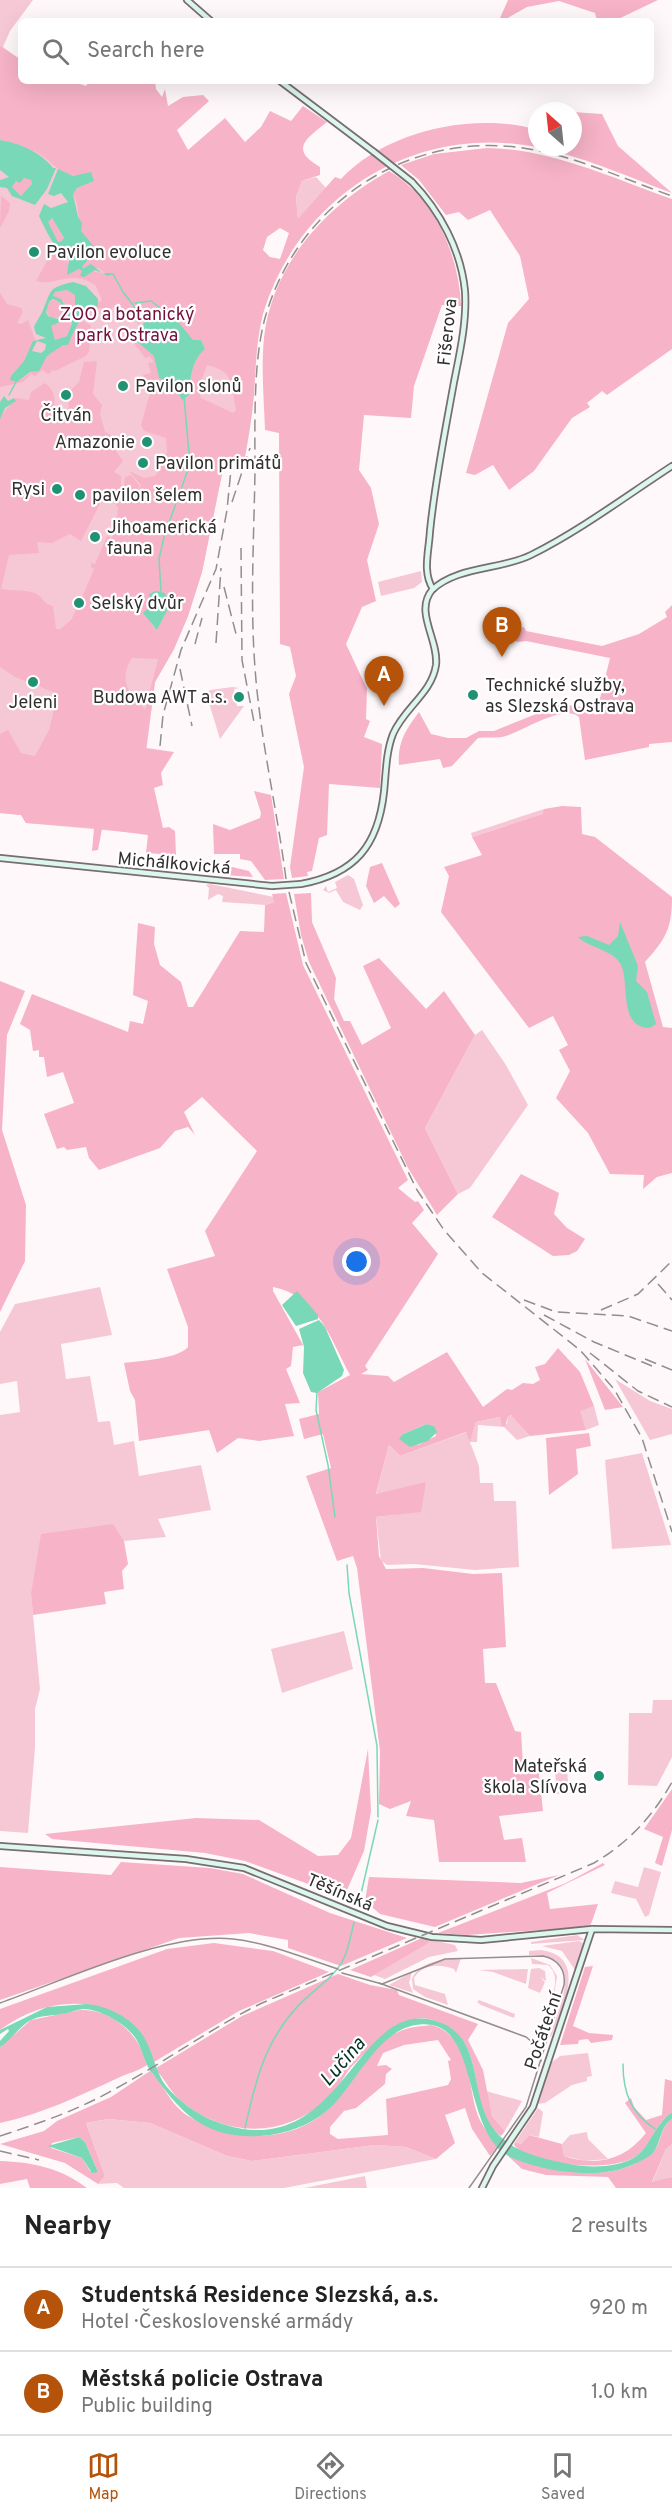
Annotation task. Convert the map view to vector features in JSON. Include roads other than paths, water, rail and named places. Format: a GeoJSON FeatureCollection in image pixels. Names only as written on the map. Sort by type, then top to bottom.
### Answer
{"type":"FeatureCollection","features":[{"type":"Feature","properties":{"kind":"street"},"geometry":{"type":"LineString","coordinates":[[187,0],[208,18]]}},
{"type":"Feature","properties":{"kind":"street","name":"Fišerova"},"geometry":{"type":"LineString","coordinates":[[284,84],[412,182],[429,201],[444,225],[461,269],[465,290],[465,310],[433,504],[426,574],[433,589]]}},
{"type":"Feature","properties":{"kind":"street"},"geometry":{"type":"LineString","coordinates":[[433,589],[455,577],[531,555],[615,505],[672,466]]}},
{"type":"Feature","properties":{"kind":"street","name":"Michálkovická"},"geometry":{"type":"LineString","coordinates":[[0,858],[272,886],[301,884],[325,879],[344,870],[359,858],[373,835],[380,815],[392,738],[400,720],[425,689],[434,673],[436,654],[425,609],[428,596],[433,589]]}},
{"type":"Feature","properties":{"kind":"street","name":"Těšínská"},"geometry":{"type":"LineString","coordinates":[[0,1846],[186,1859],[244,1868],[387,1926],[432,1937],[481,1940],[592,1929],[672,1930]]}},
{"type":"Feature","properties":{"kind":"street","name":"Počáteční"},"geometry":{"type":"LineString","coordinates":[[482,2188],[535,2102],[592,1929]]}},
{"type":"Feature","properties":{"kind":"waterway"},"geometry":{"type":"LineString","coordinates":[[106,274],[113,274],[123,292],[144,319]]}},
{"type":"Feature","properties":{"kind":"waterway"},"geometry":{"type":"LineString","coordinates":[[135,303],[151,301],[159,307]]}},
{"type":"Feature","properties":{"kind":"waterway"},"geometry":{"type":"LineString","coordinates":[[9,395],[16,382]]}},
{"type":"Feature","properties":{"kind":"waterway"},"geometry":{"type":"LineString","coordinates":[[161,591],[159,559],[164,537],[190,464],[184,398]]}},
{"type":"Feature","properties":{"kind":"waterway"},"geometry":{"type":"LineString","coordinates":[[317,1392],[316,1410],[328,1465],[335,1517]]}},
{"type":"Feature","properties":{"kind":"waterway"},"geometry":{"type":"LineString","coordinates":[[347,1565],[349,1593],[377,1746],[378,1817]]}},
{"type":"Feature","properties":{"kind":"waterway"},"geometry":{"type":"LineString","coordinates":[[358,1907],[378,1820]]}},
{"type":"Feature","properties":{"kind":"waterway"},"geometry":{"type":"LineString","coordinates":[[245,2128],[257,2079],[276,2035],[297,2007],[340,1965],[354,1922]]}},
{"type":"Feature","properties":{"kind":"waterway"},"geometry":{"type":"LineString","coordinates":[[623,2064],[623,2074],[630,2101],[640,2116],[655,2129]]}},
{"type":"Feature","properties":{"kind":"tram line"},"geometry":{"type":"LineString","coordinates":[[0,2003],[147,1950],[206,1939],[233,1939],[260,1944],[338,1969]]}},
{"type":"Feature","properties":{"kind":"tram line"},"geometry":{"type":"LineString","coordinates":[[342,1973],[382,1984],[445,1959],[543,1956],[560,1966],[564,1975],[564,1985],[526,2107],[469,2188]]}},
{"type":"Feature","properties":{"kind":"tram line"},"geometry":{"type":"LineString","coordinates":[[379,1983],[526,2037],[537,2046],[541,2061]]}},
{"type":"Feature","properties":{"kind":"railway"},"geometry":{"type":"LineString","coordinates":[[286,879],[257,695],[253,619],[255,414],[258,354],[265,318],[280,279],[301,243],[328,212],[359,186],[394,166],[432,153],[473,146],[535,150],[575,160],[672,196]]}},
{"type":"Feature","properties":{"kind":"railway"},"geometry":{"type":"LineString","coordinates":[[232,502],[250,448]]}},
{"type":"Feature","properties":{"kind":"railway"},"geometry":{"type":"LineString","coordinates":[[160,746],[163,715],[181,650],[216,569],[227,510],[232,459]]}},
{"type":"Feature","properties":{"kind":"railway"},"geometry":{"type":"LineString","coordinates":[[241,548],[242,660],[254,722]]}},
{"type":"Feature","properties":{"kind":"railway"},"geometry":{"type":"LineString","coordinates":[[216,643],[221,568]]}},
{"type":"Feature","properties":{"kind":"railway"},"geometry":{"type":"LineString","coordinates":[[224,587],[236,634]]}},
{"type":"Feature","properties":{"kind":"railway"},"geometry":{"type":"LineString","coordinates":[[195,644],[202,618]]}},
{"type":"Feature","properties":{"kind":"railway"},"geometry":{"type":"LineString","coordinates":[[180,669],[192,726]]}},
{"type":"Feature","properties":{"kind":"railway"},"geometry":{"type":"LineString","coordinates":[[289,892],[306,963],[417,1190],[444,1230],[482,1273],[580,1350],[614,1389],[642,1438],[672,1532]]}},
{"type":"Feature","properties":{"kind":"railway"},"geometry":{"type":"LineString","coordinates":[[601,1310],[638,1294],[672,1261]]}},
{"type":"Feature","properties":{"kind":"railway"},"geometry":{"type":"LineString","coordinates":[[658,1284],[672,1300]]}},
{"type":"Feature","properties":{"kind":"railway"},"geometry":{"type":"LineString","coordinates":[[524,1300],[556,1312],[628,1316],[672,1331]]}},
{"type":"Feature","properties":{"kind":"railway"},"geometry":{"type":"LineString","coordinates":[[544,1315],[594,1342],[652,1366]]}},
{"type":"Feature","properties":{"kind":"railway"},"geometry":{"type":"LineString","coordinates":[[590,1353],[638,1391],[672,1407]]}},
{"type":"Feature","properties":{"kind":"railway"},"geometry":{"type":"LineString","coordinates":[[645,1359],[672,1370]]}},
{"type":"Feature","properties":{"kind":"railway"},"geometry":{"type":"LineString","coordinates":[[0,2136],[59,2116],[101,2097],[262,2003],[594,1863],[618,1847],[639,1828],[657,1806],[672,1782]]}},
{"type":"Feature","properties":{"kind":"railway"},"geometry":{"type":"LineString","coordinates":[[0,2151],[39,2160]]}},
{"type":"Feature","properties":{"kind":"place","name":"Pavilon evoluce"},"geometry":{"type":"Point","coordinates":[34,252]}},
{"type":"Feature","properties":{"kind":"place","name":"Pavilon slonů"},"geometry":{"type":"Point","coordinates":[123,386]}},
{"type":"Feature","properties":{"kind":"place","name":"Čitván"},"geometry":{"type":"Point","coordinates":[66,395]}},
{"type":"Feature","properties":{"kind":"place","name":"Amazonie"},"geometry":{"type":"Point","coordinates":[147,442]}},
{"type":"Feature","properties":{"kind":"place","name":"Pavilon primátů"},"geometry":{"type":"Point","coordinates":[143,463]}},
{"type":"Feature","properties":{"kind":"place","name":"Rysi"},"geometry":{"type":"Point","coordinates":[57,489]}},
{"type":"Feature","properties":{"kind":"place","name":"pavilon šelem"},"geometry":{"type":"Point","coordinates":[80,495]}},
{"type":"Feature","properties":{"kind":"place","name":"Jihoamerická fauna"},"geometry":{"type":"Point","coordinates":[95,537]}},
{"type":"Feature","properties":{"kind":"place","name":"Selský dvůr"},"geometry":{"type":"Point","coordinates":[79,603]}},
{"type":"Feature","properties":{"kind":"place","name":"Městská policie Ostrava"},"geometry":{"type":"Point","coordinates":[502,657]}},
{"type":"Feature","properties":{"kind":"place","name":"Jeleni"},"geometry":{"type":"Point","coordinates":[33,682]}},
{"type":"Feature","properties":{"kind":"place","name":"Technické služby, as Slezská Ostrava"},"geometry":{"type":"Point","coordinates":[473,695]}},
{"type":"Feature","properties":{"kind":"place","name":"Budowa AWT a.s."},"geometry":{"type":"Point","coordinates":[239,697]}},
{"type":"Feature","properties":{"kind":"place","name":"Studentská Residence Slezská, a.s."},"geometry":{"type":"Point","coordinates":[384,706]}},
{"type":"Feature","properties":{"kind":"place","name":"Mateřská škola Slívova"},"geometry":{"type":"Point","coordinates":[599,1776]}},
{"type":"Feature","properties":{"kind":"park label","name":"ZOO a botanický park Ostrava"},"geometry":{"type":"Point","coordinates":[127,324]}},
{"type":"Feature","properties":{"kind":"water label","name":"Lučina"},"geometry":{"type":"Point","coordinates":[342,2061]}}]}
